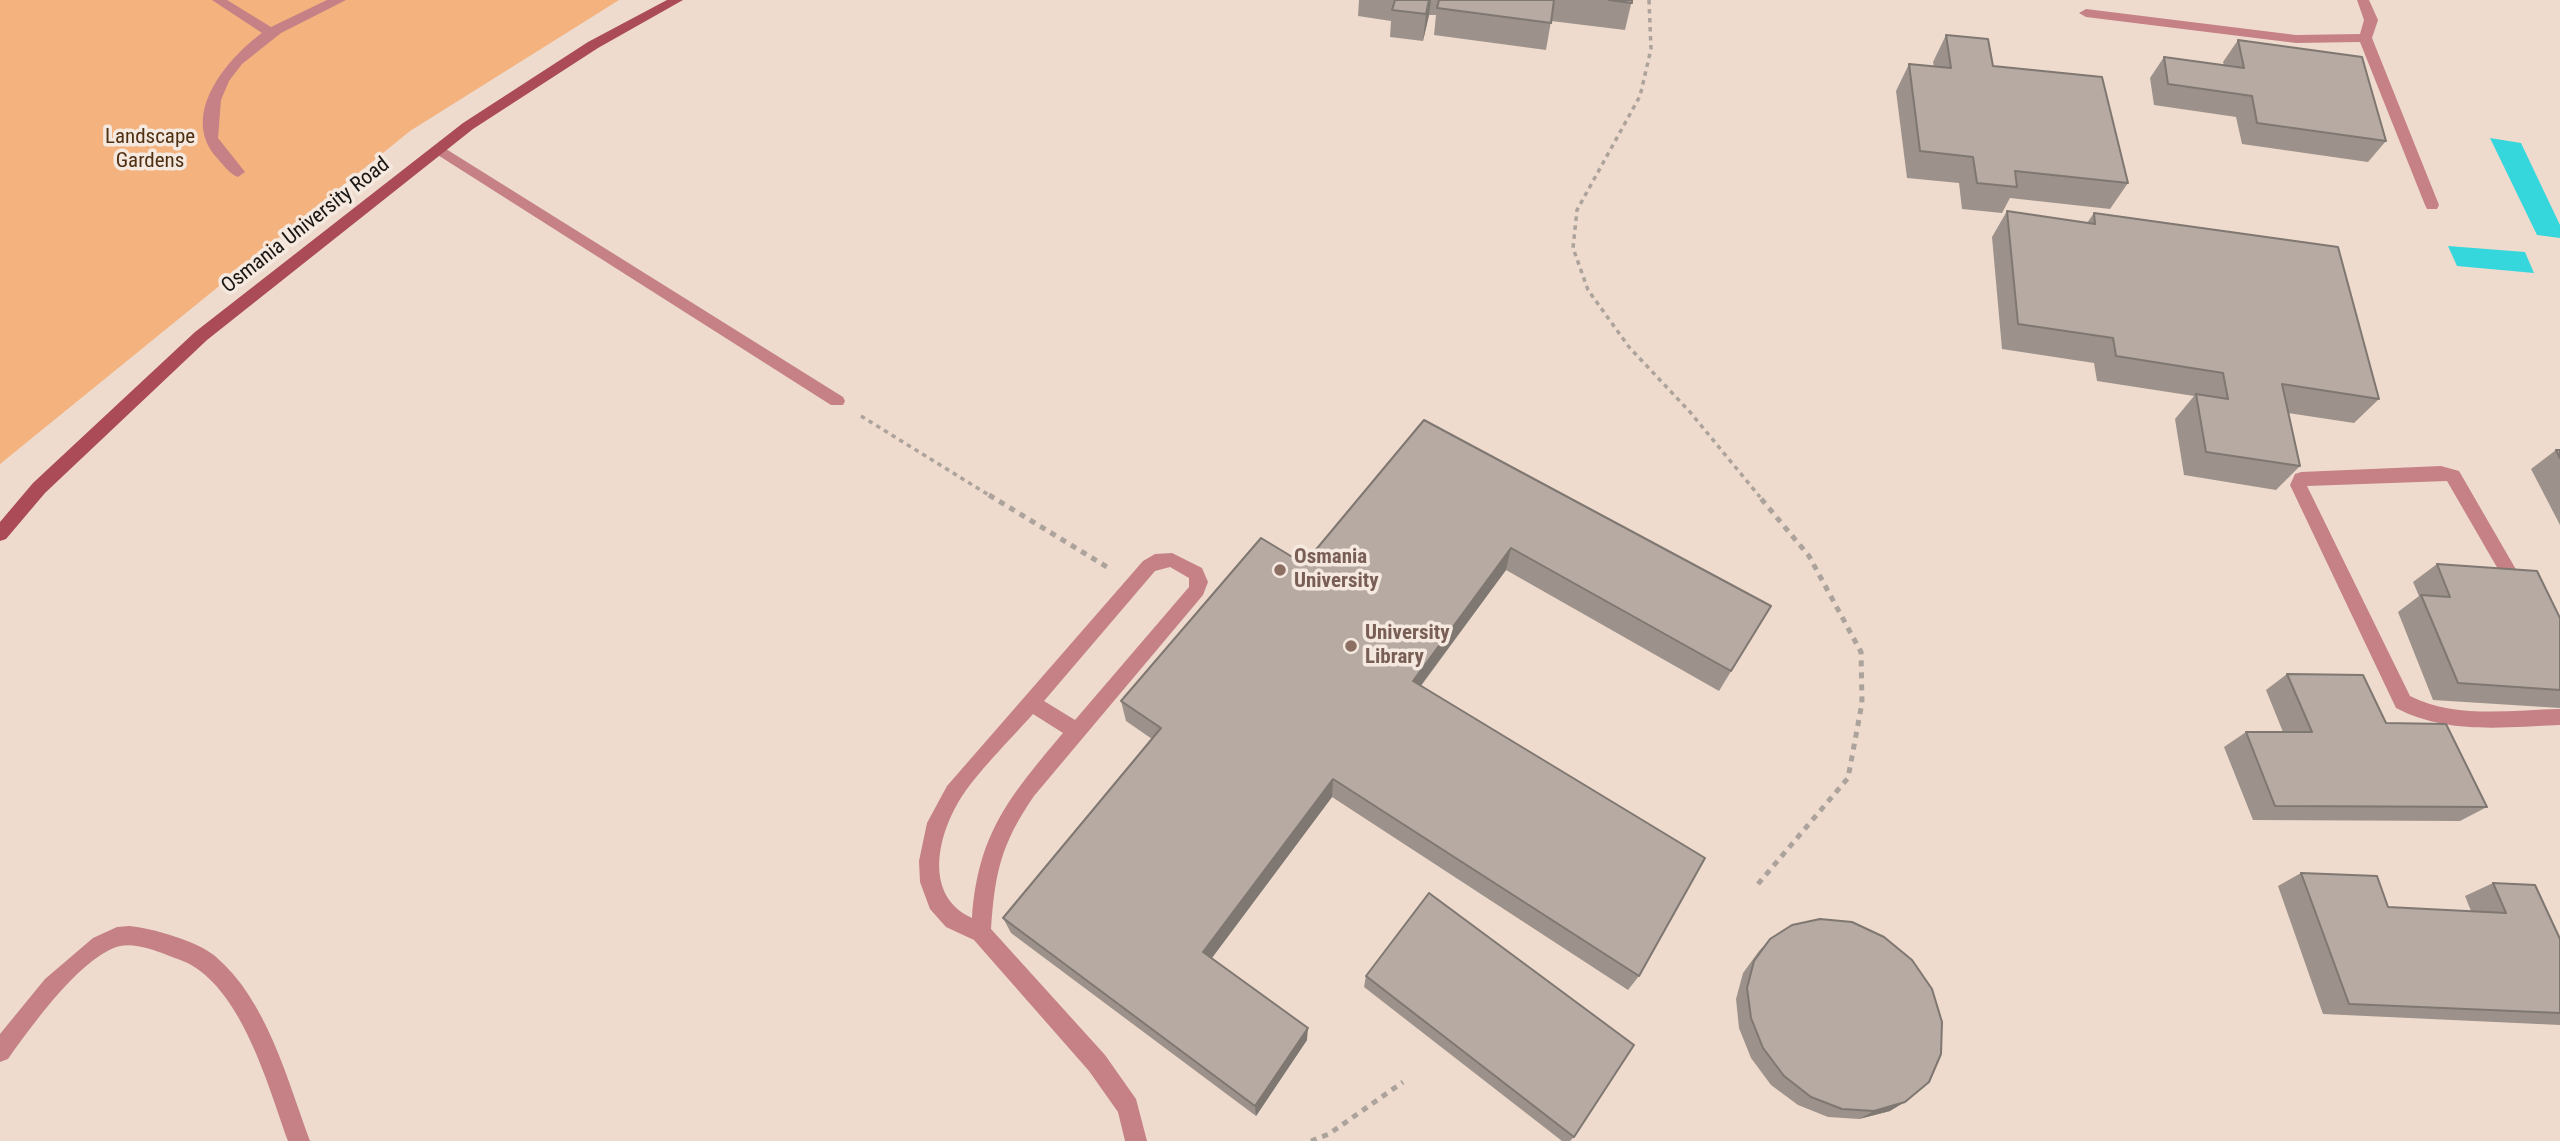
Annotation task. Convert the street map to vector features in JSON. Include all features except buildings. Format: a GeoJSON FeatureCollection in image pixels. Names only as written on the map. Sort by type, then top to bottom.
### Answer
{"type":"FeatureCollection","features":[{"type":"Feature","properties":{"kind":"main road","name":"Osmania University Road"},"geometry":{"type":"LineString","coordinates":[[0,534],[39,488],[201,336],[438,149],[468,126],[593,45],[677,0]]}},
{"type":"Feature","properties":{"kind":"lane"},"geometry":{"type":"LineString","coordinates":[[218,0],[270,32]]}},
{"type":"Feature","properties":{"kind":"lane"},"geometry":{"type":"LineString","coordinates":[[298,0],[313,9]]}},
{"type":"Feature","properties":{"kind":"lane"},"geometry":{"type":"LineString","coordinates":[[238,172],[212,142],[210,106],[231,67],[270,32],[313,9],[340,0]]}},
{"type":"Feature","properties":{"kind":"lane"},"geometry":{"type":"LineString","coordinates":[[2363,0],[2371,20],[2365,38],[2432,205]]}},
{"type":"Feature","properties":{"kind":"lane"},"geometry":{"type":"LineString","coordinates":[[2086,13],[2296,39],[2365,38]]}},
{"type":"Feature","properties":{"kind":"lane"},"geometry":{"type":"LineString","coordinates":[[438,149],[837,401]]}},
{"type":"Feature","properties":{"kind":"lane"},"geometry":{"type":"LineString","coordinates":[[2525,600],[2453,476],[2441,473],[2301,479],[2298,485],[2301,496],[2403,702],[2430,716],[2449,718],[2560,717]]}},
{"type":"Feature","properties":{"kind":"lane"},"geometry":{"type":"LineString","coordinates":[[981,933],[988,861],[1003,824],[1027,790],[1197,590],[1199,582],[1196,573],[1172,560],[1155,561],[954,792],[937,823],[929,861],[930,882],[937,902],[953,920],[981,933],[1097,1063],[1128,1107],[1136,1141]]}},
{"type":"Feature","properties":{"kind":"lane"},"geometry":{"type":"LineString","coordinates":[[1030,703],[1076,731]]}},
{"type":"Feature","properties":{"kind":"lane"},"geometry":{"type":"LineString","coordinates":[[0,1051],[26,1016],[71,967],[104,943],[121,936],[159,942],[206,962],[236,995],[274,1074],[299,1141]]}},
{"type":"Feature","properties":{"kind":"path"},"geometry":{"type":"LineString","coordinates":[[1649,0],[1651,49],[1640,96],[1577,210],[1573,248],[1588,290],[1629,347],[1690,412],[1809,556],[1861,652],[1862,703],[1847,778],[1758,884]]}},
{"type":"Feature","properties":{"kind":"path"},"geometry":{"type":"LineString","coordinates":[[837,401],[1134,584]]}},
{"type":"Feature","properties":{"kind":"path"},"geometry":{"type":"LineString","coordinates":[[1311,1141],[1329,1134],[1404,1082]]}},
{"type":"Feature","properties":{"kind":"shaded area","name":"Osmania University"},"geometry":{"type":"Polygon","coordinates":[[[0,0],[2560,0],[2560,1141],[0,1141],[0,0]]]}},
{"type":"Feature","properties":{"kind":"green space","name":"Landscape Gardens"},"geometry":{"type":"Polygon","coordinates":[[[0,0],[619,0],[410,131],[0,464],[0,0]]]}},
{"type":"Feature","properties":{"kind":"water"},"geometry":{"type":"Polygon","coordinates":[[[2490,138],[2521,143],[2560,225],[2560,238],[2537,235],[2490,138]]]}},
{"type":"Feature","properties":{"kind":"water"},"geometry":{"type":"Polygon","coordinates":[[[2448,246],[2525,252],[2534,273],[2457,266],[2448,246]]]}},
{"type":"Feature","properties":{"kind":"place","name":"Osmania University"},"geometry":{"type":"Point","coordinates":[1280,570]}},
{"type":"Feature","properties":{"kind":"place","name":"University Library"},"geometry":{"type":"Point","coordinates":[1351,646]}}]}
